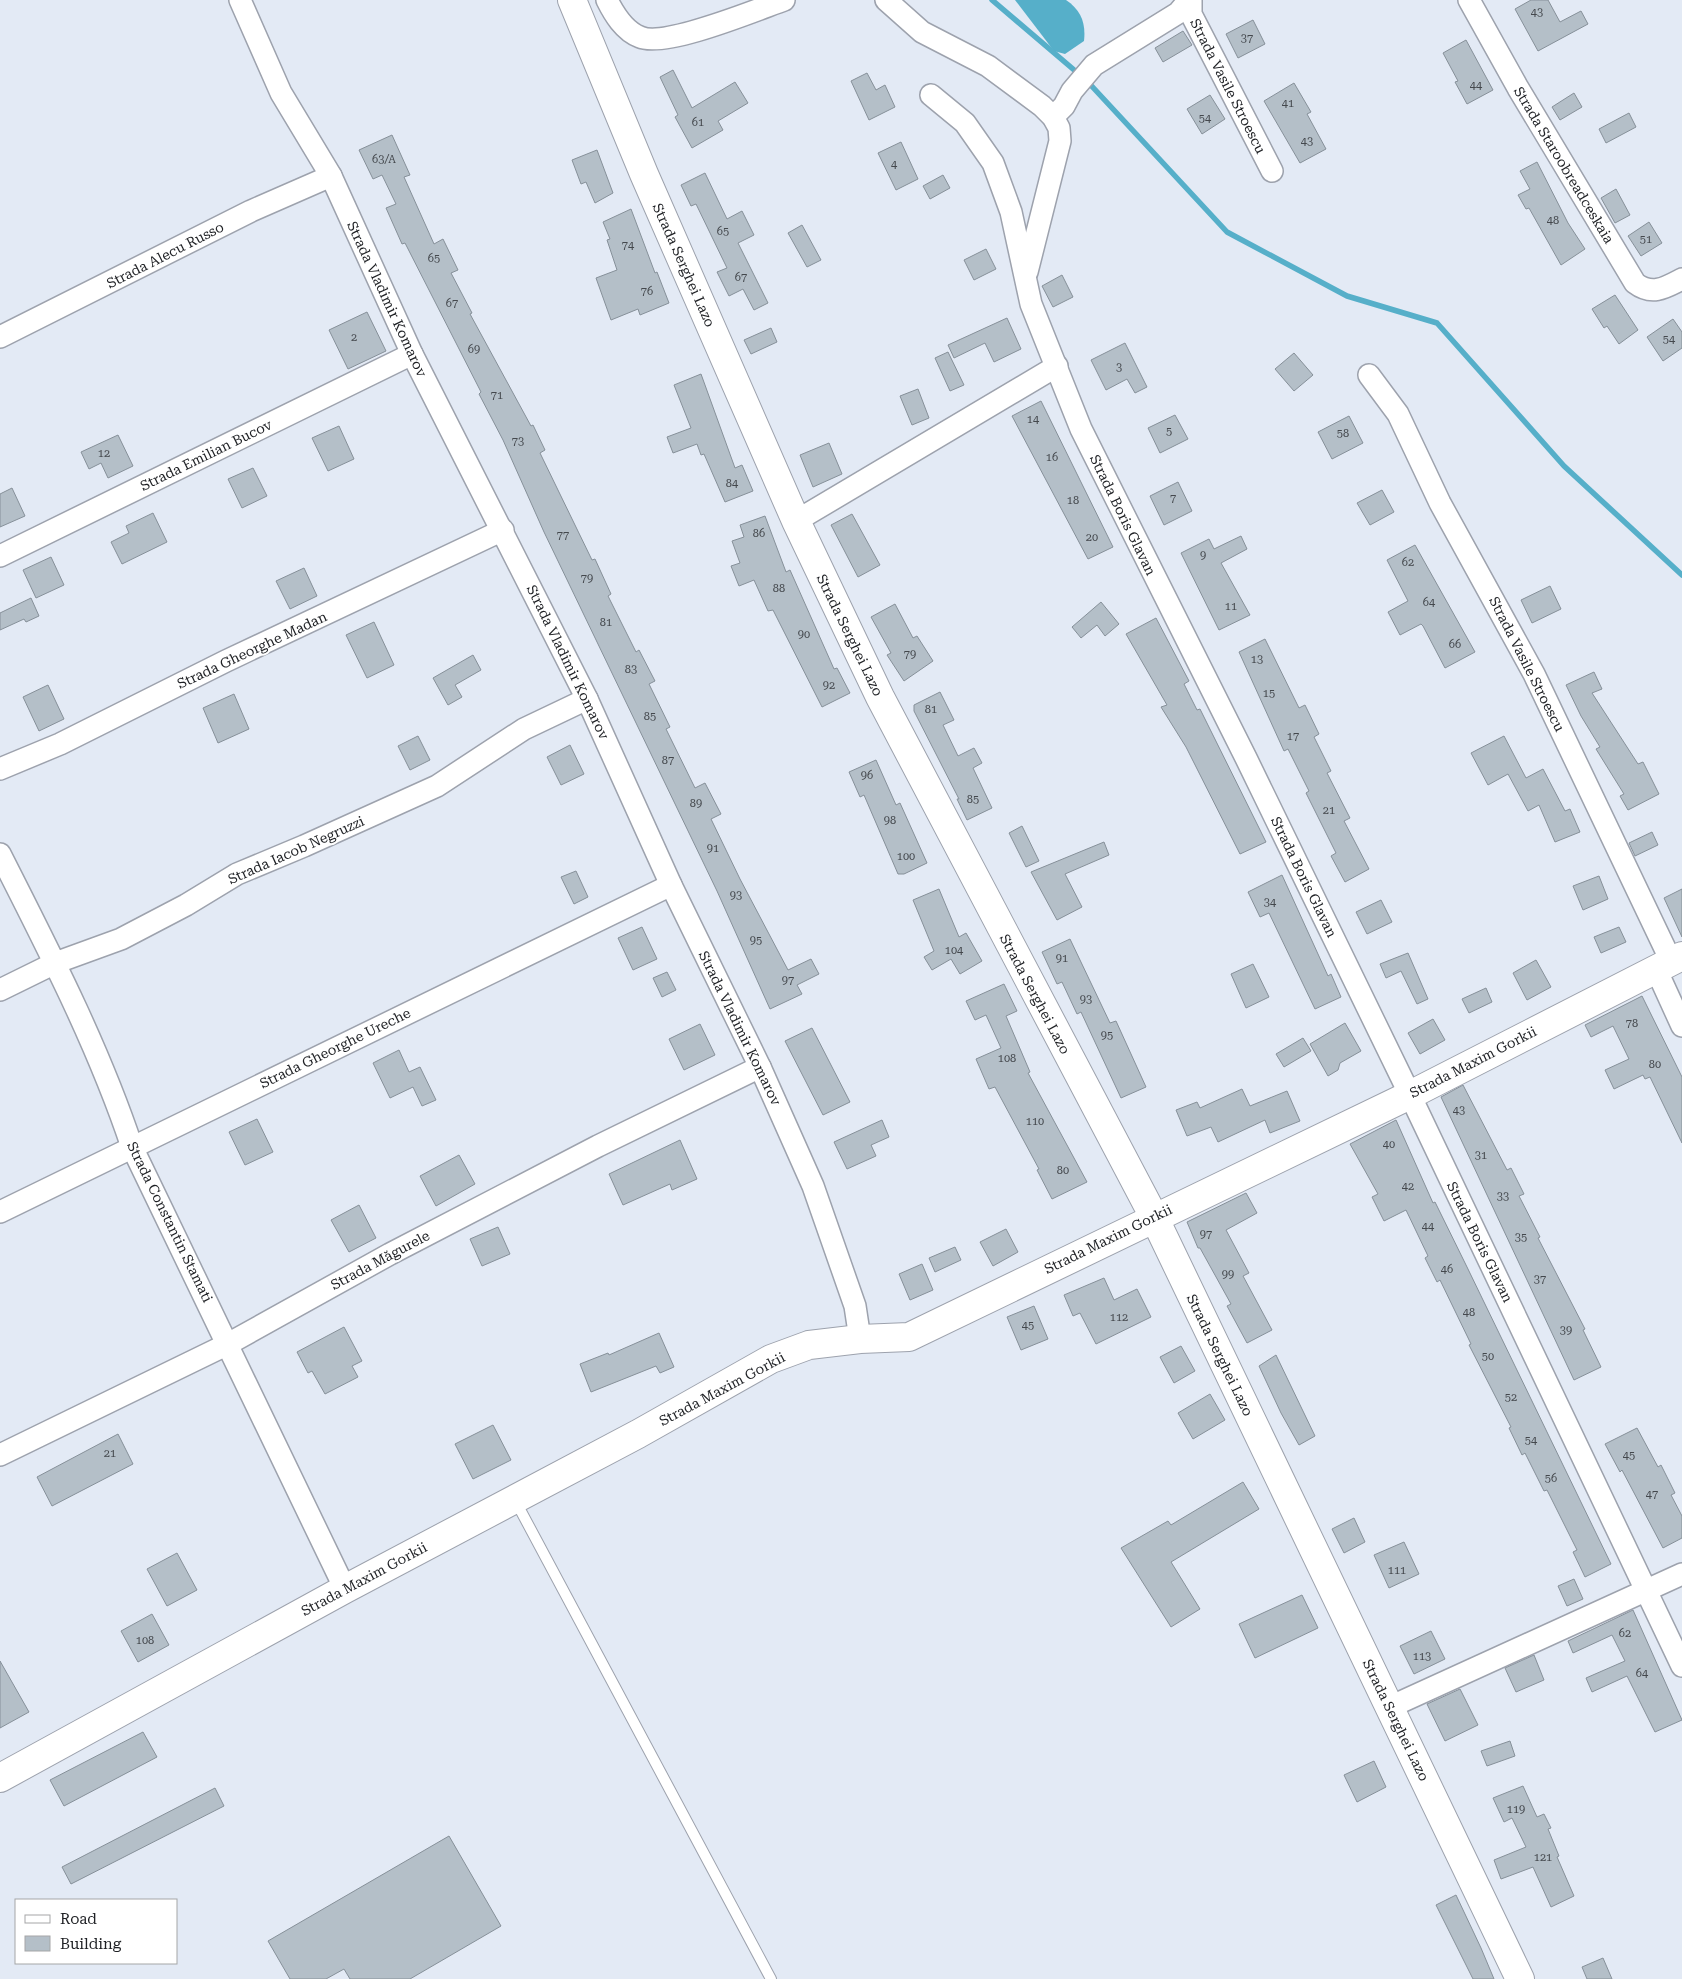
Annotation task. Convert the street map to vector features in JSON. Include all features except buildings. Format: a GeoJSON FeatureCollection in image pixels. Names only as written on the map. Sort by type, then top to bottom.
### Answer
{"type":"FeatureCollection","features":[{"type":"Feature","properties":{"kind":"street","name":"Strada Vladimir Komarov"},"geometry":{"type":"LineString","coordinates":[[240,0],[281,94],[331,176],[412,354],[503,530],[587,699],[671,885],[760,1067],[813,1186],[855,1306],[860,1339]]}},
{"type":"Feature","properties":{"kind":"street","name":"Strada Serghei Lazo"},"geometry":{"type":"LineString","coordinates":[[572,0],[644,174],[796,521],[880,697],[1154,1217],[1520,1979]]}},
{"type":"Feature","properties":{"kind":"street"},"geometry":{"type":"LineString","coordinates":[[607,0],[624,26],[640,38],[660,39],[685,34],[784,0]]}},
{"type":"Feature","properties":{"kind":"street"},"geometry":{"type":"LineString","coordinates":[[886,0],[922,32],[988,66],[1042,106],[1053,117],[1059,128],[1060,141],[1026,277]]}},
{"type":"Feature","properties":{"kind":"street"},"geometry":{"type":"LineString","coordinates":[[1053,117],[1064,106],[1072,91],[1094,65],[1178,13],[1190,0]]}},
{"type":"Feature","properties":{"kind":"street","name":"Strada Vasile Stroescu"},"geometry":{"type":"LineString","coordinates":[[1190,0],[1191,14],[1272,170]]}},
{"type":"Feature","properties":{"kind":"street","name":"Strada Staroobreadceskaia"},"geometry":{"type":"LineString","coordinates":[[1469,0],[1518,88],[1635,283],[1653,291],[1682,279]]}},
{"type":"Feature","properties":{"kind":"street","name":"Strada Boris Glavan"},"geometry":{"type":"LineString","coordinates":[[931,95],[965,123],[993,163],[1011,212],[1031,304],[1081,429],[1246,758],[1410,1095],[1682,1666]]}},
{"type":"Feature","properties":{"kind":"street","name":"Strada Alecu Russo"},"geometry":{"type":"LineString","coordinates":[[0,337],[251,211],[331,176]]}},
{"type":"Feature","properties":{"kind":"street","name":"Strada Emilian Bucov"},"geometry":{"type":"LineString","coordinates":[[0,556],[412,354]]}},
{"type":"Feature","properties":{"kind":"street"},"geometry":{"type":"LineString","coordinates":[[796,521],[1057,366]]}},
{"type":"Feature","properties":{"kind":"street","name":"Strada Vasile Stroescu"},"geometry":{"type":"LineString","coordinates":[[1369,375],[1398,414],[1440,503],[1534,674],[1669,962],[1682,1026]]}},
{"type":"Feature","properties":{"kind":"street","name":"Strada Gheorghe Madan"},"geometry":{"type":"LineString","coordinates":[[0,769],[60,744],[226,661],[503,530]]}},
{"type":"Feature","properties":{"kind":"street","name":"Strada Iacob Negruzzi"},"geometry":{"type":"LineString","coordinates":[[0,990],[55,963],[121,939],[186,905],[237,874],[436,786],[524,729],[587,699]]}},
{"type":"Feature","properties":{"kind":"street","name":"Strada Constantin Stamati"},"geometry":{"type":"LineString","coordinates":[[0,854],[55,963],[116,1100],[132,1147],[345,1589]]}},
{"type":"Feature","properties":{"kind":"street","name":"Strada Gheorghe Ureche"},"geometry":{"type":"LineString","coordinates":[[0,1212],[671,885]]}},
{"type":"Feature","properties":{"kind":"street","name":"Strada Maxim Gorkii"},"geometry":{"type":"LineString","coordinates":[[0,1778],[345,1589],[638,1434],[771,1359],[809,1345],[860,1339],[909,1337],[1410,1095],[1669,962]]}},
{"type":"Feature","properties":{"kind":"street","name":"Strada Măgurele"},"geometry":{"type":"LineString","coordinates":[[0,1455],[228,1344],[408,1245],[598,1146],[760,1067]]}},
{"type":"Feature","properties":{"kind":"street"},"geometry":{"type":"LineString","coordinates":[[1390,1707],[1682,1574]]}},
{"type":"Feature","properties":{"kind":"lane"},"geometry":{"type":"LineString","coordinates":[[515,1499],[771,1979]]}},
{"type":"Feature","properties":{"kind":"water"},"geometry":{"type":"Polygon","coordinates":[[[1015,0],[1066,0],[1081,17],[1084,28],[1084,41],[1065,54],[1054,51],[1015,0]]]}},
{"type":"Feature","properties":{"kind":"waterway"},"geometry":{"type":"LineString","coordinates":[[992,0],[1080,75]]}},
{"type":"Feature","properties":{"kind":"waterway"},"geometry":{"type":"LineString","coordinates":[[1087,81],[1227,232],[1347,296],[1437,323],[1564,466],[1682,575]]}}]}
